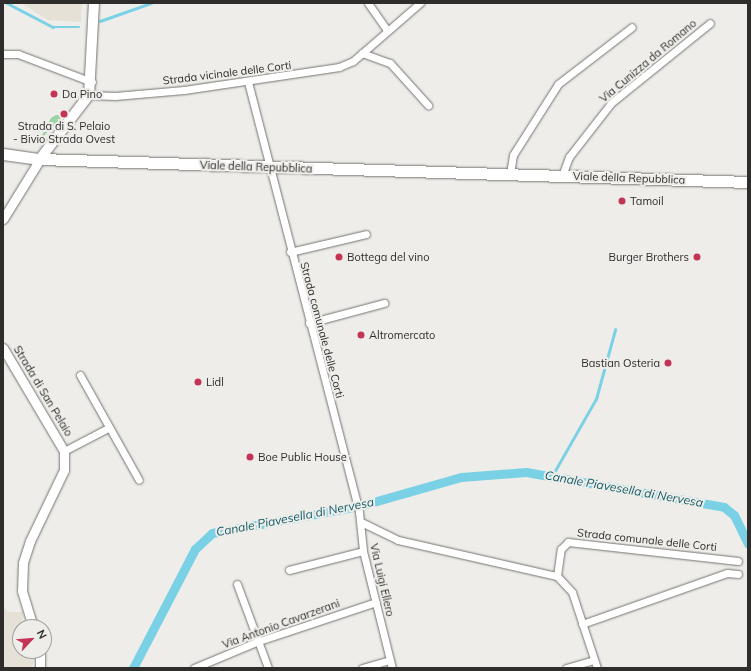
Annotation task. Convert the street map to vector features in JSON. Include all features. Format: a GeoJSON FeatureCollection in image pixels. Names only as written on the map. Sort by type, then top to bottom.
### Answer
{"type":"FeatureCollection","features":[{"type":"Feature","properties":{"kind":"main road"},"geometry":{"type":"LineString","coordinates":[[40,159],[89,95],[92,82],[94,3]]}},
{"type":"Feature","properties":{"kind":"main road","name":"Viale della Repubblica"},"geometry":{"type":"LineString","coordinates":[[3,154],[40,159],[748,182]]}},
{"type":"Feature","properties":{"kind":"street"},"geometry":{"type":"LineString","coordinates":[[368,3],[388,30]]}},
{"type":"Feature","properties":{"kind":"street","name":"Strada vicinale delle Corti"},"geometry":{"type":"LineString","coordinates":[[89,95],[115,96],[248,82],[321,72],[353,61],[420,3]]}},
{"type":"Feature","properties":{"kind":"street","name":"Via Cunizza da Romano"},"geometry":{"type":"LineString","coordinates":[[562,176],[569,157],[611,103],[710,23]]}},
{"type":"Feature","properties":{"kind":"street"},"geometry":{"type":"LineString","coordinates":[[510,174],[513,155],[558,84],[632,28]]}},
{"type":"Feature","properties":{"kind":"street"},"geometry":{"type":"LineString","coordinates":[[362,53],[390,63],[428,105]]}},
{"type":"Feature","properties":{"kind":"street"},"geometry":{"type":"LineString","coordinates":[[3,54],[18,54],[92,82]]}},
{"type":"Feature","properties":{"kind":"street","name":"Strada comunale delle Corti"},"geometry":{"type":"LineString","coordinates":[[248,82],[290,252],[355,497]]}},
{"type":"Feature","properties":{"kind":"street"},"geometry":{"type":"LineString","coordinates":[[3,219],[40,159]]}},
{"type":"Feature","properties":{"kind":"street"},"geometry":{"type":"LineString","coordinates":[[290,252],[366,234]]}},
{"type":"Feature","properties":{"kind":"street"},"geometry":{"type":"LineString","coordinates":[[309,323],[384,303]]}},
{"type":"Feature","properties":{"kind":"street","name":"Strada di San Pelaio"},"geometry":{"type":"LineString","coordinates":[[3,348],[64,451],[64,470],[23,563],[22,591],[31,619]]}},
{"type":"Feature","properties":{"kind":"street"},"geometry":{"type":"LineString","coordinates":[[80,375],[108,428],[139,480]]}},
{"type":"Feature","properties":{"kind":"street"},"geometry":{"type":"LineString","coordinates":[[64,451],[108,428]]}},
{"type":"Feature","properties":{"kind":"street","name":"Via Luigi Ellero"},"geometry":{"type":"LineString","coordinates":[[355,497],[361,522],[363,551],[392,668]]}},
{"type":"Feature","properties":{"kind":"street"},"geometry":{"type":"LineString","coordinates":[[361,522],[398,540],[557,576],[572,592],[597,668]]}},
{"type":"Feature","properties":{"kind":"street","name":"Strada comunale delle Corti"},"geometry":{"type":"LineString","coordinates":[[557,576],[561,549],[568,542],[738,561]]}},
{"type":"Feature","properties":{"kind":"street"},"geometry":{"type":"LineString","coordinates":[[289,570],[363,551]]}},
{"type":"Feature","properties":{"kind":"street"},"geometry":{"type":"LineString","coordinates":[[582,624],[727,572],[738,574]]}},
{"type":"Feature","properties":{"kind":"street"},"geometry":{"type":"LineString","coordinates":[[237,584],[268,668]]}},
{"type":"Feature","properties":{"kind":"street","name":"Via Antonio Cavarzerani"},"geometry":{"type":"LineString","coordinates":[[194,668],[259,641],[376,602]]}},
{"type":"Feature","properties":{"kind":"street"},"geometry":{"type":"LineString","coordinates":[[362,668],[390,660]]}},
{"type":"Feature","properties":{"kind":"street"},"geometry":{"type":"LineString","coordinates":[[566,668],[594,660]]}},
{"type":"Feature","properties":{"kind":"shaded area"},"geometry":{"type":"Polygon","coordinates":[[[21,3],[82,3],[81,22],[48,20],[21,3]]]}},
{"type":"Feature","properties":{"kind":"shaded area"},"geometry":{"type":"Polygon","coordinates":[[[3,606],[8,612],[23,612],[22,619],[12,619],[12,659],[34,659],[32,668],[3,668],[3,606]]]}},
{"type":"Feature","properties":{"kind":"green space"},"geometry":{"type":"Polygon","coordinates":[[[56,115],[63,116],[39,141],[51,118],[56,115]]]}},
{"type":"Feature","properties":{"kind":"waterway"},"geometry":{"type":"LineString","coordinates":[[7,3],[53,27],[79,27]]}},
{"type":"Feature","properties":{"kind":"waterway"},"geometry":{"type":"LineString","coordinates":[[100,21],[151,3]]}},
{"type":"Feature","properties":{"kind":"waterway"},"geometry":{"type":"LineString","coordinates":[[552,476],[596,399],[615,330]]}},
{"type":"Feature","properties":{"kind":"waterway","name":"Canale Piavesella di Nervesa"},"geometry":{"type":"LineString","coordinates":[[133,668],[195,549],[212,533],[359,506],[461,477],[526,472],[724,507],[734,515],[748,544]]}},
{"type":"Feature","properties":{"kind":"place","name":"Da Pino"},"geometry":{"type":"Point","coordinates":[54,94]}},
{"type":"Feature","properties":{"kind":"place","name":"Strada di S. Pelaio - Bivio Strada Ovest"},"geometry":{"type":"Point","coordinates":[64,114]}},
{"type":"Feature","properties":{"kind":"place","name":"Tamoil"},"geometry":{"type":"Point","coordinates":[622,201]}},
{"type":"Feature","properties":{"kind":"place","name":"Bottega del vino"},"geometry":{"type":"Point","coordinates":[339,257]}},
{"type":"Feature","properties":{"kind":"place","name":"Burger Brothers"},"geometry":{"type":"Point","coordinates":[697,257]}},
{"type":"Feature","properties":{"kind":"place","name":"Altromercato"},"geometry":{"type":"Point","coordinates":[361,335]}},
{"type":"Feature","properties":{"kind":"place","name":"Bastian Osteria"},"geometry":{"type":"Point","coordinates":[668,363]}},
{"type":"Feature","properties":{"kind":"place","name":"Lidl"},"geometry":{"type":"Point","coordinates":[198,382]}},
{"type":"Feature","properties":{"kind":"place","name":"Boe Public House"},"geometry":{"type":"Point","coordinates":[250,457]}}]}
